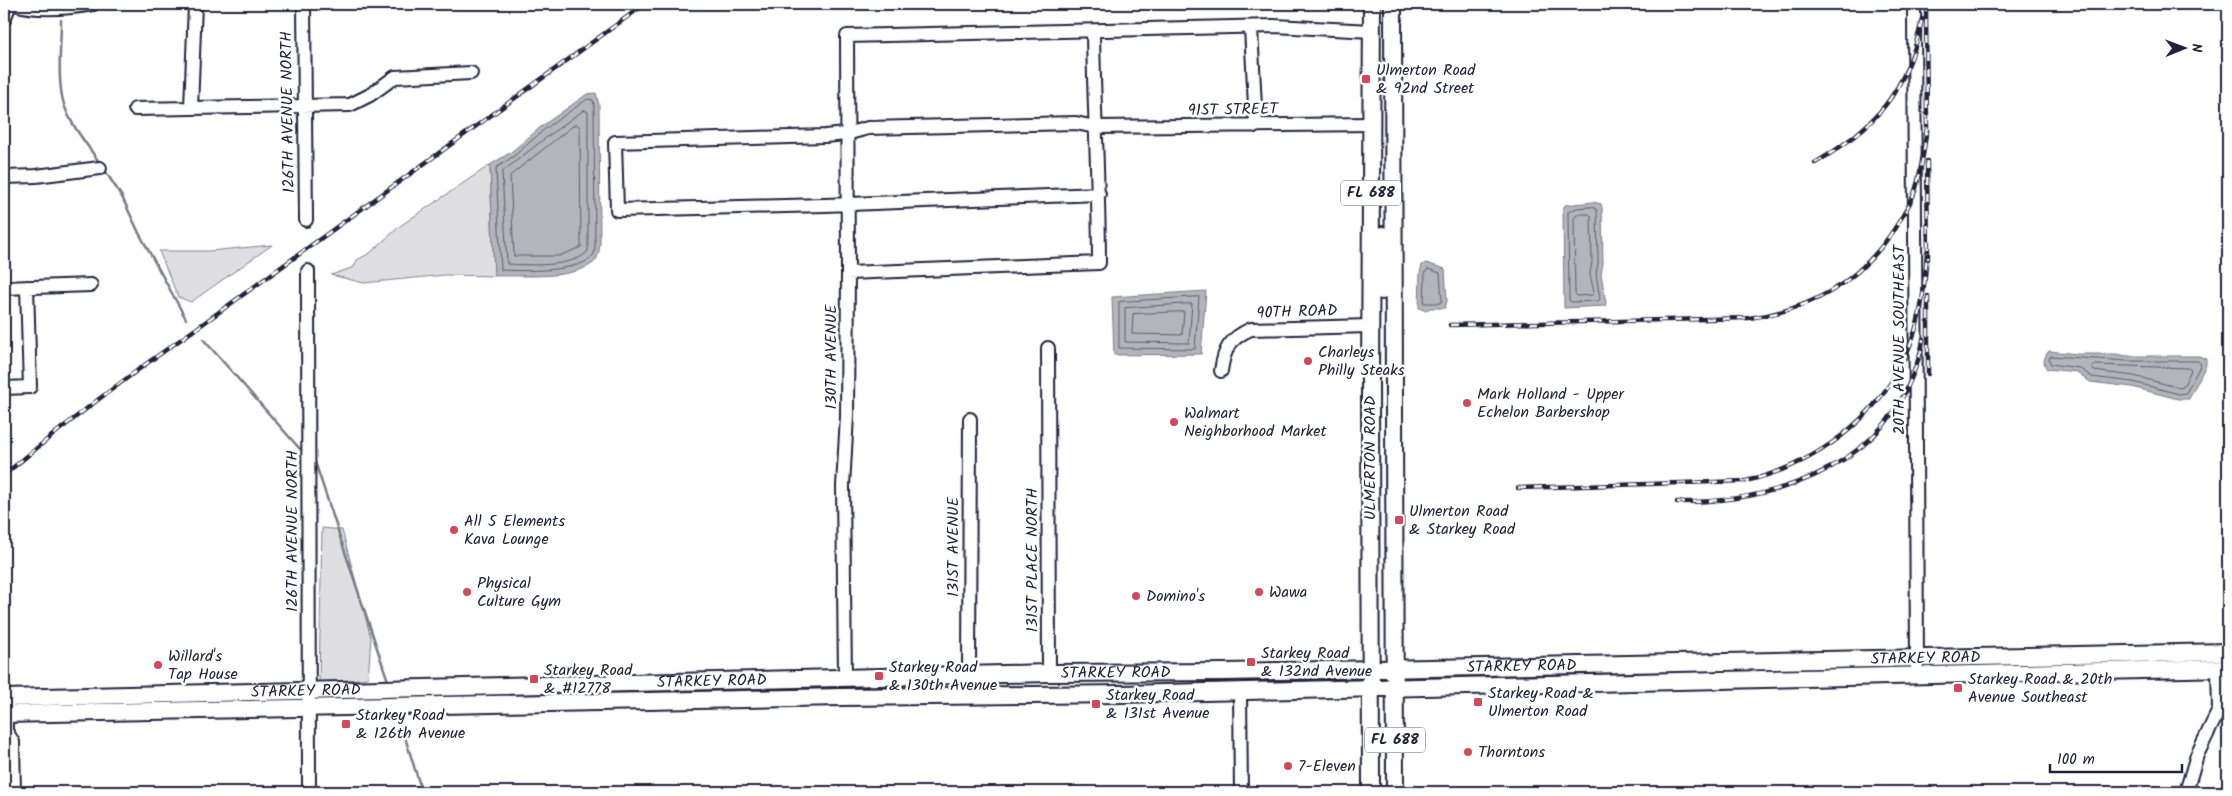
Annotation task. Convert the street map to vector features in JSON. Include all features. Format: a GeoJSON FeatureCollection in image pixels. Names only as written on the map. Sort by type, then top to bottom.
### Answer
{"type":"FeatureCollection","features":[{"type":"Feature","properties":{"kind":"main road","name":"ULMERTON ROAD"},"geometry":{"type":"LineString","coordinates":[[1371,792],[1369,669],[1372,4]]}},
{"type":"Feature","properties":{"kind":"main road","name":"ULMERTON ROAD"},"geometry":{"type":"LineString","coordinates":[[1392,4],[1395,792]]}},
{"type":"Feature","properties":{"kind":"main road"},"geometry":{"type":"LineString","coordinates":[[1372,31],[1377,38],[1381,54],[1381,140],[1393,158]]}},
{"type":"Feature","properties":{"kind":"main road"},"geometry":{"type":"LineString","coordinates":[[1371,199],[1381,220],[1383,301],[1394,323]]}},
{"type":"Feature","properties":{"kind":"main road"},"geometry":{"type":"LineString","coordinates":[[1370,326],[1377,336],[1382,350],[1385,376],[1393,385]]}},
{"type":"Feature","properties":{"kind":"main road","name":"STARKEY ROAD"},"geometry":{"type":"LineString","coordinates":[[308,700],[845,678],[2228,652]]}},
{"type":"Feature","properties":{"kind":"main road","name":"STARKEY ROAD"},"geometry":{"type":"LineString","coordinates":[[5,706],[308,700],[770,698],[1240,692],[2223,668]]}},
{"type":"Feature","properties":{"kind":"main road"},"geometry":{"type":"LineString","coordinates":[[1099,694],[1127,672]]}},
{"type":"Feature","properties":{"kind":"main road"},"geometry":{"type":"LineString","coordinates":[[770,698],[777,692],[824,692],[845,678],[864,696]]}},
{"type":"Feature","properties":{"kind":"street"},"geometry":{"type":"LineString","coordinates":[[4,20],[10,4]]}},
{"type":"Feature","properties":{"kind":"street"},"geometry":{"type":"LineString","coordinates":[[15,4],[32,7],[75,7],[93,4]]}},
{"type":"Feature","properties":{"kind":"street"},"geometry":{"type":"LineString","coordinates":[[191,108],[195,4]]}},
{"type":"Feature","properties":{"kind":"street","name":"126TH AVENUE NORTH"},"geometry":{"type":"LineString","coordinates":[[304,4],[306,220]]}},
{"type":"Feature","properties":{"kind":"street","name":"20TH AVENUE SOUTHEAST"},"geometry":{"type":"LineString","coordinates":[[1914,4],[1918,676]]}},
{"type":"Feature","properties":{"kind":"street"},"geometry":{"type":"LineString","coordinates":[[848,273],[1099,263],[1099,194],[1092,32],[1274,26],[1372,31]]}},
{"type":"Feature","properties":{"kind":"street"},"geometry":{"type":"LineString","coordinates":[[1251,28],[1256,126]]}},
{"type":"Feature","properties":{"kind":"street","name":"130TH AVENUE"},"geometry":{"type":"LineString","coordinates":[[845,678],[844,486],[847,416],[848,273],[846,203],[847,36],[1092,32]]}},
{"type":"Feature","properties":{"kind":"street"},"geometry":{"type":"LineString","coordinates":[[135,110],[350,105],[370,95],[395,77],[471,72]]}},
{"type":"Feature","properties":{"kind":"street","name":"91ST STREET"},"geometry":{"type":"LineString","coordinates":[[846,203],[618,210],[615,142],[846,134],[868,128],[1076,123],[1095,127],[1372,124]]}},
{"type":"Feature","properties":{"kind":"street"},"geometry":{"type":"LineString","coordinates":[[4,177],[36,176],[100,168]]}},
{"type":"Feature","properties":{"kind":"street"},"geometry":{"type":"LineString","coordinates":[[846,203],[1099,194]]}},
{"type":"Feature","properties":{"kind":"street","name":"126TH AVENUE NORTH"},"geometry":{"type":"LineString","coordinates":[[308,271],[309,792]]}},
{"type":"Feature","properties":{"kind":"street"},"geometry":{"type":"LineString","coordinates":[[4,288],[91,284]]}},
{"type":"Feature","properties":{"kind":"street"},"geometry":{"type":"LineString","coordinates":[[4,388],[30,387],[27,288]]}},
{"type":"Feature","properties":{"kind":"street","name":"90TH ROAD"},"geometry":{"type":"LineString","coordinates":[[1221,371],[1227,346],[1234,338],[1251,329],[1370,326]]}},
{"type":"Feature","properties":{"kind":"street","name":"131ST PLACE NORTH"},"geometry":{"type":"LineString","coordinates":[[1048,348],[1049,673]]}},
{"type":"Feature","properties":{"kind":"street","name":"131ST AVENUE"},"geometry":{"type":"LineString","coordinates":[[969,675],[970,420]]}},
{"type":"Feature","properties":{"kind":"street"},"geometry":{"type":"LineString","coordinates":[[2186,792],[2197,755],[2219,710],[2223,668]]}},
{"type":"Feature","properties":{"kind":"street"},"geometry":{"type":"LineString","coordinates":[[1240,692],[1241,792]]}},
{"type":"Feature","properties":{"kind":"street"},"geometry":{"type":"LineString","coordinates":[[5,706],[5,733],[13,742],[14,792]]}},
{"type":"Feature","properties":{"kind":"shaded area"},"geometry":{"type":"Polygon","coordinates":[[[490,165],[494,276],[445,275],[364,283],[331,275],[354,267],[357,260],[370,253],[400,226],[490,165]]]}},
{"type":"Feature","properties":{"kind":"shaded area"},"geometry":{"type":"Polygon","coordinates":[[[272,245],[191,302],[178,297],[159,251],[209,251],[272,245]]]}},
{"type":"Feature","properties":{"kind":"shaded area"},"geometry":{"type":"Polygon","coordinates":[[[322,528],[342,530],[371,638],[368,678],[319,683],[322,528]]]}},
{"type":"Feature","properties":{"kind":"water"},"geometry":{"type":"Polygon","coordinates":[[[596,93],[599,105],[600,243],[596,260],[582,269],[558,275],[494,276],[490,165],[511,152],[542,126],[587,94],[596,93]]]}},
{"type":"Feature","properties":{"kind":"water"},"geometry":{"type":"Polygon","coordinates":[[[1593,202],[1601,204],[1602,208],[1603,264],[1601,274],[1606,303],[1605,306],[1564,308],[1563,209],[1565,205],[1593,202]]]}},
{"type":"Feature","properties":{"kind":"water"},"geometry":{"type":"Polygon","coordinates":[[[1426,263],[1445,269],[1447,301],[1445,308],[1430,308],[1426,311],[1419,308],[1420,273],[1422,265],[1426,263]]]}},
{"type":"Feature","properties":{"kind":"water"},"geometry":{"type":"Polygon","coordinates":[[[1206,291],[1201,354],[1114,355],[1112,297],[1206,291]]]}},
{"type":"Feature","properties":{"kind":"water"},"geometry":{"type":"Polygon","coordinates":[[[2049,351],[2127,356],[2199,356],[2206,359],[2206,365],[2189,399],[2178,399],[2132,387],[2090,382],[2077,372],[2047,369],[2044,360],[2049,351]]]}},
{"type":"Feature","properties":{"kind":"waterway"},"geometry":{"type":"LineString","coordinates":[[61,20],[60,71],[63,101],[74,126],[101,165]]}},
{"type":"Feature","properties":{"kind":"waterway"},"geometry":{"type":"LineString","coordinates":[[104,169],[122,197],[139,233],[186,319]]}},
{"type":"Feature","properties":{"kind":"waterway"},"geometry":{"type":"LineString","coordinates":[[203,339],[300,449]]}},
{"type":"Feature","properties":{"kind":"waterway"},"geometry":{"type":"LineString","coordinates":[[314,459],[388,681]]}},
{"type":"Feature","properties":{"kind":"waterway"},"geometry":{"type":"LineString","coordinates":[[399,718],[422,792]]}},
{"type":"Feature","properties":{"kind":"railway"},"geometry":{"type":"LineString","coordinates":[[4,475],[123,381],[645,4]]}},
{"type":"Feature","properties":{"kind":"railway"},"geometry":{"type":"LineString","coordinates":[[1926,4],[1927,134]]}},
{"type":"Feature","properties":{"kind":"railway"},"geometry":{"type":"LineString","coordinates":[[1815,163],[1855,135],[1886,104],[1908,66],[1922,19]]}},
{"type":"Feature","properties":{"kind":"railway"},"geometry":{"type":"LineString","coordinates":[[1450,325],[1749,318],[1772,314],[1813,301],[1831,291],[1864,265],[1896,226],[1915,191],[1927,127]]}},
{"type":"Feature","properties":{"kind":"railway"},"geometry":{"type":"LineString","coordinates":[[1927,161],[1928,259]]}},
{"type":"Feature","properties":{"kind":"railway"},"geometry":{"type":"LineString","coordinates":[[1518,488],[1746,481],[1774,473],[1802,461],[1827,446],[1850,428],[1871,408],[1889,385],[1904,359],[1918,322],[1927,252]]}},
{"type":"Feature","properties":{"kind":"railway"},"geometry":{"type":"LineString","coordinates":[[1928,296],[1928,374]]}},
{"type":"Feature","properties":{"kind":"railway"},"geometry":{"type":"LineString","coordinates":[[1677,502],[1712,501],[1782,488],[1815,475],[1845,459],[1872,437],[1894,411],[1911,379],[1923,339]]}},
{"type":"Feature","properties":{"kind":"place","name":"Ulmerton Road & 92nd Street"},"geometry":{"type":"Point","coordinates":[1366,79]}},
{"type":"Feature","properties":{"kind":"place","name":"Charleys Philly Steaks"},"geometry":{"type":"Point","coordinates":[1308,361]}},
{"type":"Feature","properties":{"kind":"place","name":"Mark Holland - Upper Echelon Barbershop"},"geometry":{"type":"Point","coordinates":[1467,403]}},
{"type":"Feature","properties":{"kind":"place","name":"Walmart Neighborhood Market"},"geometry":{"type":"Point","coordinates":[1174,422]}},
{"type":"Feature","properties":{"kind":"place","name":"Ulmerton Road & Starkey Road"},"geometry":{"type":"Point","coordinates":[1399,520]}},
{"type":"Feature","properties":{"kind":"place","name":"All 5 Elements Kava Lounge"},"geometry":{"type":"Point","coordinates":[454,530]}},
{"type":"Feature","properties":{"kind":"place","name":"Physical Culture Gym"},"geometry":{"type":"Point","coordinates":[467,592]}},
{"type":"Feature","properties":{"kind":"place","name":"Wawa"},"geometry":{"type":"Point","coordinates":[1259,592]}},
{"type":"Feature","properties":{"kind":"place","name":"Domino's"},"geometry":{"type":"Point","coordinates":[1136,596]}},
{"type":"Feature","properties":{"kind":"place","name":"Starkey Road & 132nd Avenue"},"geometry":{"type":"Point","coordinates":[1251,662]}},
{"type":"Feature","properties":{"kind":"place","name":"Willard's Tap House"},"geometry":{"type":"Point","coordinates":[158,665]}},
{"type":"Feature","properties":{"kind":"place","name":"Starkey Road & 130th Avenue"},"geometry":{"type":"Point","coordinates":[879,676]}},
{"type":"Feature","properties":{"kind":"place","name":"Starkey Road & #12778"},"geometry":{"type":"Point","coordinates":[534,679]}},
{"type":"Feature","properties":{"kind":"place","name":"Starkey Road & 20th Avenue Southeast"},"geometry":{"type":"Point","coordinates":[1958,688]}},
{"type":"Feature","properties":{"kind":"place","name":"Starkey Road & Ulmerton Road"},"geometry":{"type":"Point","coordinates":[1478,702]}},
{"type":"Feature","properties":{"kind":"place","name":"Starkey Road & 131st Avenue"},"geometry":{"type":"Point","coordinates":[1096,704]}},
{"type":"Feature","properties":{"kind":"place","name":"Starkey Road & 126th Avenue"},"geometry":{"type":"Point","coordinates":[346,724]}},
{"type":"Feature","properties":{"kind":"place","name":"Thorntons"},"geometry":{"type":"Point","coordinates":[1468,752]}},
{"type":"Feature","properties":{"kind":"place","name":"7-Eleven"},"geometry":{"type":"Point","coordinates":[1288,766]}}]}
